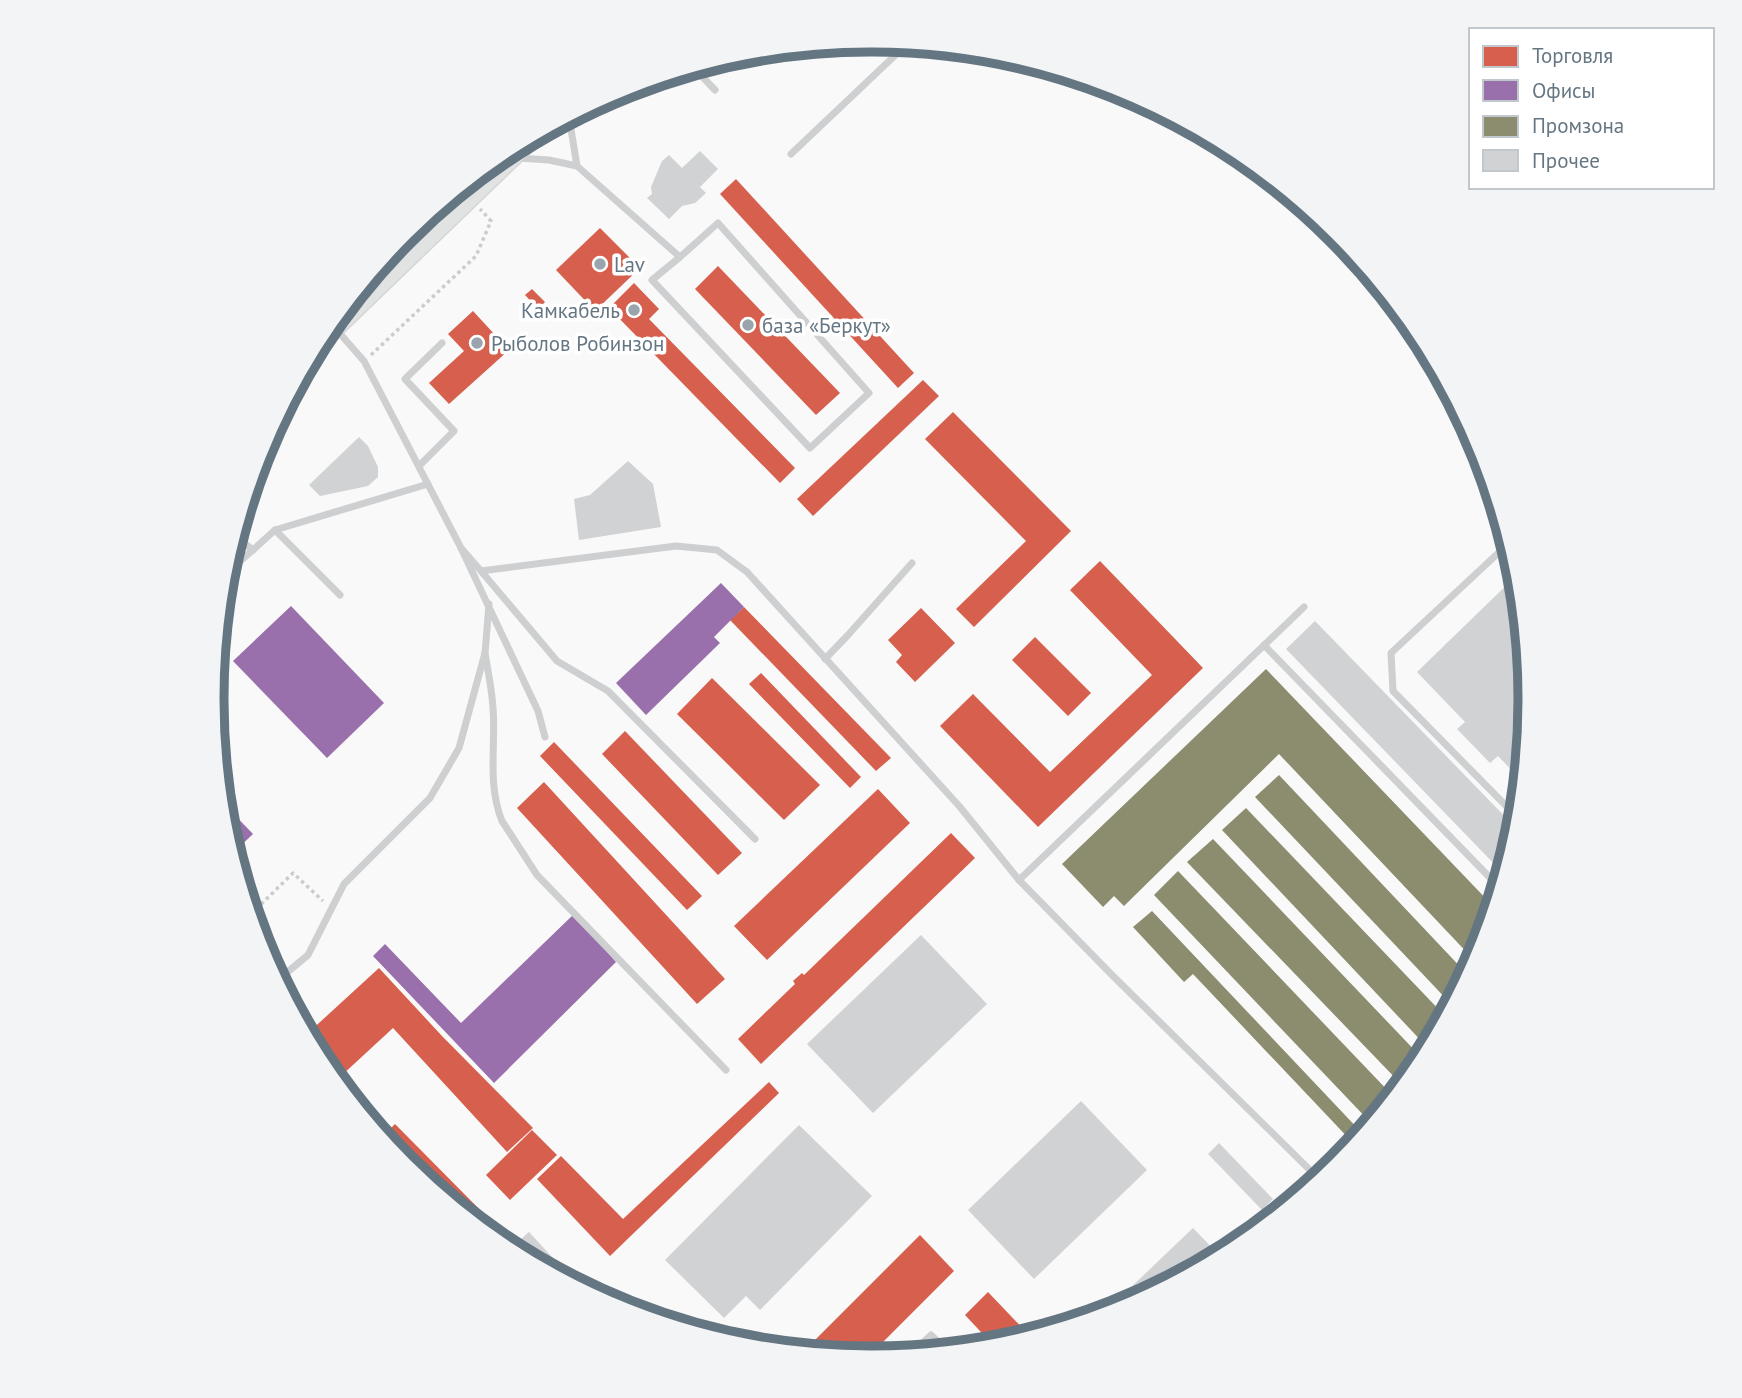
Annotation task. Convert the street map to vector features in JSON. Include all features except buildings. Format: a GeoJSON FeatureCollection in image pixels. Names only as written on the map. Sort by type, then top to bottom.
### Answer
{"type":"FeatureCollection","features":[{"type":"Feature","properties":{"kind":"main road"},"geometry":{"type":"LineString","coordinates":[[363,299],[489,178]]}},
{"type":"Feature","properties":{"kind":"lane"},"geometry":{"type":"LineString","coordinates":[[791,154],[897,53]]}},
{"type":"Feature","properties":{"kind":"lane"},"geometry":{"type":"LineString","coordinates":[[701,76],[715,90]]}},
{"type":"Feature","properties":{"kind":"lane"},"geometry":{"type":"LineString","coordinates":[[570,127],[577,166]]}},
{"type":"Feature","properties":{"kind":"lane"},"geometry":{"type":"LineString","coordinates":[[517,158],[577,166],[680,257]]}},
{"type":"Feature","properties":{"kind":"lane"},"geometry":{"type":"LineString","coordinates":[[718,223],[869,393],[810,448],[652,280],[680,257],[718,223]]}},
{"type":"Feature","properties":{"kind":"lane"},"geometry":{"type":"LineString","coordinates":[[339,332],[364,361],[461,548],[538,710],[545,737]]}},
{"type":"Feature","properties":{"kind":"lane"},"geometry":{"type":"LineString","coordinates":[[419,467],[454,431],[405,379],[442,343]]}},
{"type":"Feature","properties":{"kind":"lane"},"geometry":{"type":"LineString","coordinates":[[240,562],[275,530],[428,484]]}},
{"type":"Feature","properties":{"kind":"lane"},"geometry":{"type":"LineString","coordinates":[[275,530],[340,595]]}},
{"type":"Feature","properties":{"kind":"lane"},"geometry":{"type":"LineString","coordinates":[[244,543],[253,550]]}},
{"type":"Feature","properties":{"kind":"lane"},"geometry":{"type":"LineString","coordinates":[[481,571],[676,546],[717,550],[747,572],[960,807],[1020,880],[1311,1172]]}},
{"type":"Feature","properties":{"kind":"lane"},"geometry":{"type":"LineString","coordinates":[[461,548],[557,661],[608,691],[755,839]]}},
{"type":"Feature","properties":{"kind":"lane"},"geometry":{"type":"LineString","coordinates":[[1500,552],[1391,653],[1393,691],[1508,808]]}},
{"type":"Feature","properties":{"kind":"lane"},"geometry":{"type":"LineString","coordinates":[[825,659],[912,563]]}},
{"type":"Feature","properties":{"kind":"lane"},"geometry":{"type":"LineString","coordinates":[[286,973],[308,955],[344,884],[430,798],[459,748],[485,653],[489,603]]}},
{"type":"Feature","properties":{"kind":"lane"},"geometry":{"type":"LineString","coordinates":[[1020,880],[1304,607]]}},
{"type":"Feature","properties":{"kind":"lane"},"geometry":{"type":"LineString","coordinates":[[1264,645],[1491,879]]}},
{"type":"Feature","properties":{"kind":"lane"},"geometry":{"type":"LineString","coordinates":[[485,653],[493,708],[492,767],[498,812],[502,821],[537,875],[726,1070]]}},
{"type":"Feature","properties":{"kind":"lane"},"geometry":{"type":"LineString","coordinates":[[922,1343],[931,1335],[938,1342]]}},
{"type":"Feature","properties":{"kind":"path"},"geometry":{"type":"LineString","coordinates":[[364,361],[476,256],[491,221],[478,208]]}},
{"type":"Feature","properties":{"kind":"path"},"geometry":{"type":"LineString","coordinates":[[259,906],[293,873],[332,909]]}},
{"type":"Feature","properties":{"kind":"place","name":"Lav"},"geometry":{"type":"Point","coordinates":[600,264]}},
{"type":"Feature","properties":{"kind":"place","name":"Камкабель"},"geometry":{"type":"Point","coordinates":[634,310]}},
{"type":"Feature","properties":{"kind":"place","name":"база «Беркут»"},"geometry":{"type":"Point","coordinates":[748,325]}},
{"type":"Feature","properties":{"kind":"place","name":"Рыболов Робинзон"},"geometry":{"type":"Point","coordinates":[477,343]}}]}
